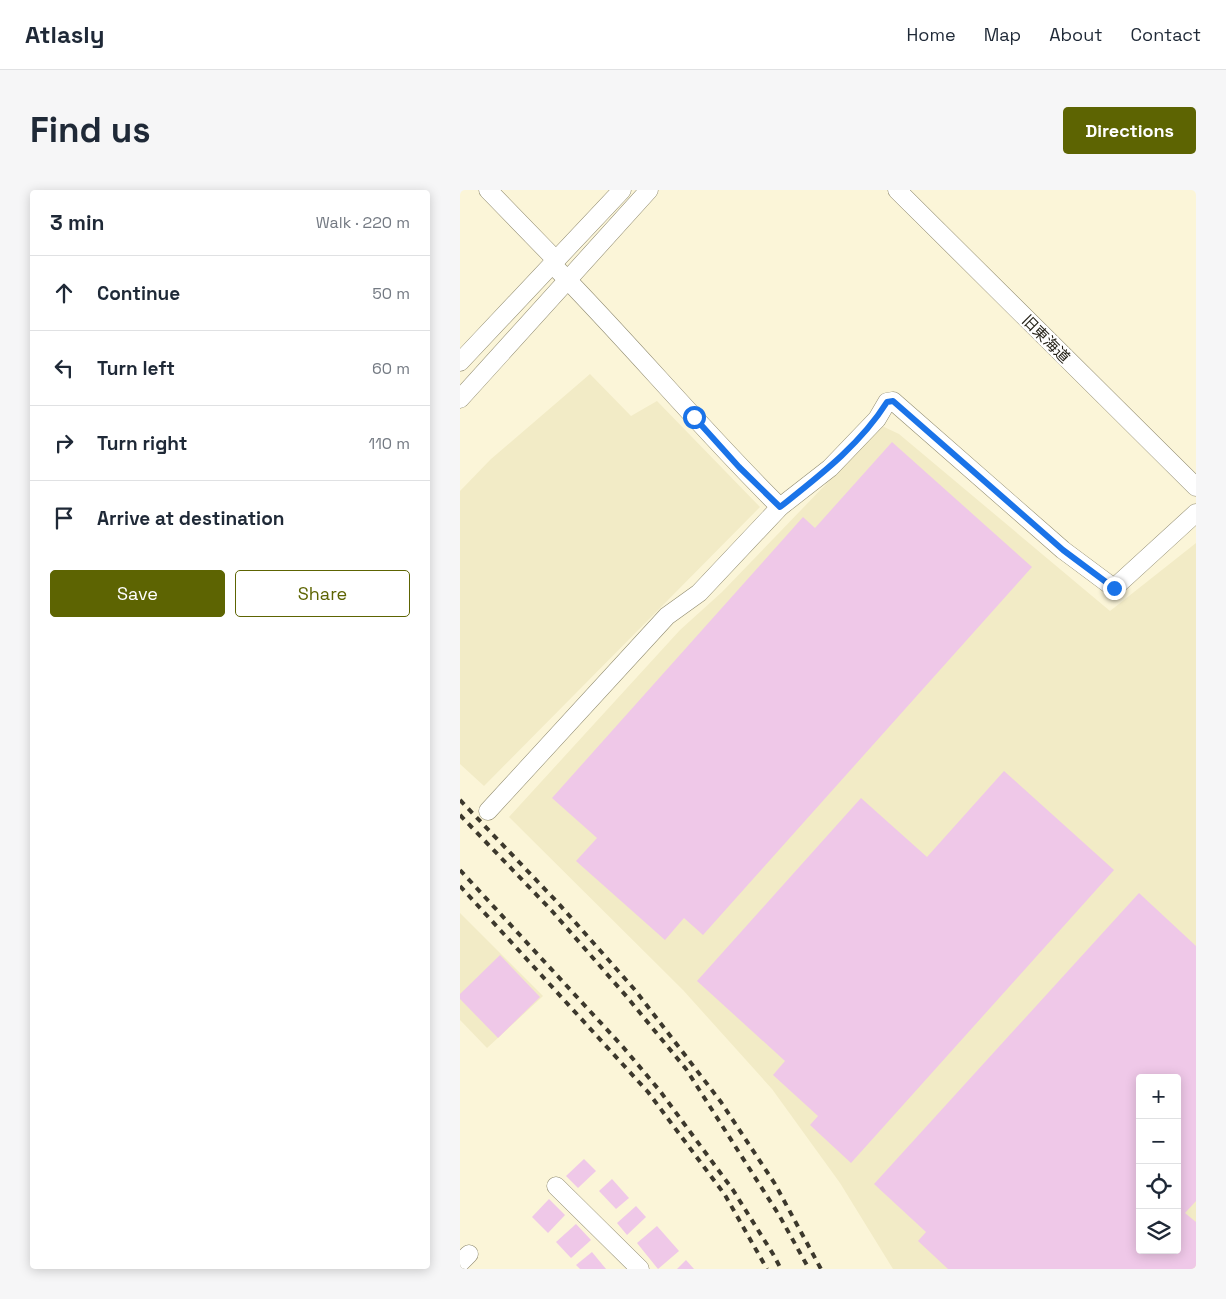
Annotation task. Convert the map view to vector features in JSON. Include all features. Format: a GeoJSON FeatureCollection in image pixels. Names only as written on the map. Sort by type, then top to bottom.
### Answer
{"type":"FeatureCollection","features":[{"type":"Feature","properties":{"kind":"street"},"geometry":{"type":"LineString","coordinates":[[488,190],[739,467],[780,507]]}},
{"type":"Feature","properties":{"kind":"street"},"geometry":{"type":"LineString","coordinates":[[460,362],[622,190]]}},
{"type":"Feature","properties":{"kind":"street"},"geometry":{"type":"LineString","coordinates":[[460,399],[649,190]]}},
{"type":"Feature","properties":{"kind":"street","name":"旧東海道"},"geometry":{"type":"LineString","coordinates":[[897,190],[1196,487]]}},
{"type":"Feature","properties":{"kind":"street"},"geometry":{"type":"LineString","coordinates":[[488,811],[667,616],[699,593],[780,507],[830,468],[877,419],[887,402],[893,401],[1063,550],[1114,588],[1196,513]]}},
{"type":"Feature","properties":{"kind":"street"},"geometry":{"type":"LineString","coordinates":[[556,1186],[640,1269]]}},
{"type":"Feature","properties":{"kind":"shaded area"},"geometry":{"type":"Polygon","coordinates":[[[590,374],[631,416],[657,401],[760,507],[484,786],[460,764],[460,491],[491,459],[590,374]]]}},
{"type":"Feature","properties":{"kind":"shaded area"},"geometry":{"type":"Polygon","coordinates":[[[882,426],[899,434],[1110,611],[1196,543],[1196,1269],[893,1269],[840,1183],[772,1089],[683,990],[509,817],[680,630],[722,592],[882,426]]]}},
{"type":"Feature","properties":{"kind":"shaded area"},"geometry":{"type":"Polygon","coordinates":[[[460,913],[543,996],[487,1048],[460,1020],[460,913]]]}},
{"type":"Feature","properties":{"kind":"building"},"geometry":{"type":"Polygon","coordinates":[[[892,442],[1032,567],[703,935],[684,918],[665,940],[576,861],[597,838],[552,798],[803,517],[815,528],[892,442]]]}},
{"type":"Feature","properties":{"kind":"building"},"geometry":{"type":"Polygon","coordinates":[[[1004,771],[1114,870],[851,1163],[810,1125],[818,1116],[773,1075],[785,1061],[697,981],[861,798],[927,857],[1004,771]]]}},
{"type":"Feature","properties":{"kind":"building"},"geometry":{"type":"Polygon","coordinates":[[[1139,893],[1196,946],[1196,1201],[1185,1213],[1196,1222],[1196,1269],[948,1269],[918,1241],[926,1232],[874,1184],[1139,893]]]}},
{"type":"Feature","properties":{"kind":"building"},"geometry":{"type":"Polygon","coordinates":[[[500,955],[540,997],[498,1038],[460,999],[460,994],[500,955]]]}},
{"type":"Feature","properties":{"kind":"building"},"geometry":{"type":"Polygon","coordinates":[[[584,1159],[596,1171],[578,1188],[566,1176],[584,1159]]]}},
{"type":"Feature","properties":{"kind":"building"},"geometry":{"type":"Polygon","coordinates":[[[612,1179],[629,1198],[616,1209],[599,1191],[612,1179]]]}},
{"type":"Feature","properties":{"kind":"building"},"geometry":{"type":"Polygon","coordinates":[[[549,1199],[565,1215],[548,1233],[532,1217],[549,1199]]]}},
{"type":"Feature","properties":{"kind":"building"},"geometry":{"type":"Polygon","coordinates":[[[636,1206],[646,1217],[627,1235],[617,1223],[636,1206]]]}},
{"type":"Feature","properties":{"kind":"building"},"geometry":{"type":"Polygon","coordinates":[[[576,1224],[591,1240],[571,1258],[556,1242],[576,1224]]]}},
{"type":"Feature","properties":{"kind":"building"},"geometry":{"type":"Polygon","coordinates":[[[657,1226],[679,1251],[658,1269],[637,1243],[657,1226]]]}},
{"type":"Feature","properties":{"kind":"building"},"geometry":{"type":"Polygon","coordinates":[[[592,1252],[606,1269],[580,1269],[576,1265],[592,1252]]]}},
{"type":"Feature","properties":{"kind":"building"},"geometry":{"type":"Polygon","coordinates":[[[686,1260],[694,1269],[677,1269],[686,1260]]]}},
{"type":"Feature","properties":{"kind":"railway"},"geometry":{"type":"LineString","coordinates":[[460,800],[559,904],[635,990],[721,1102],[775,1184],[821,1269]]}},
{"type":"Feature","properties":{"kind":"railway"},"geometry":{"type":"LineString","coordinates":[[460,815],[552,911],[627,997],[686,1069],[779,1215],[809,1269]]}},
{"type":"Feature","properties":{"kind":"railway"},"geometry":{"type":"LineString","coordinates":[[460,870],[623,1047],[660,1091],[733,1190],[781,1269]]}},
{"type":"Feature","properties":{"kind":"railway"},"geometry":{"type":"LineString","coordinates":[[460,886],[648,1092],[725,1195],[767,1269]]}},
{"type":"Feature","properties":{"kind":"route"},"geometry":{"type":"LineString","coordinates":[[694,417],[739,467],[780,507],[830,468],[877,419],[887,402],[893,401],[958,460],[1063,550],[1114,588]]}}]}
